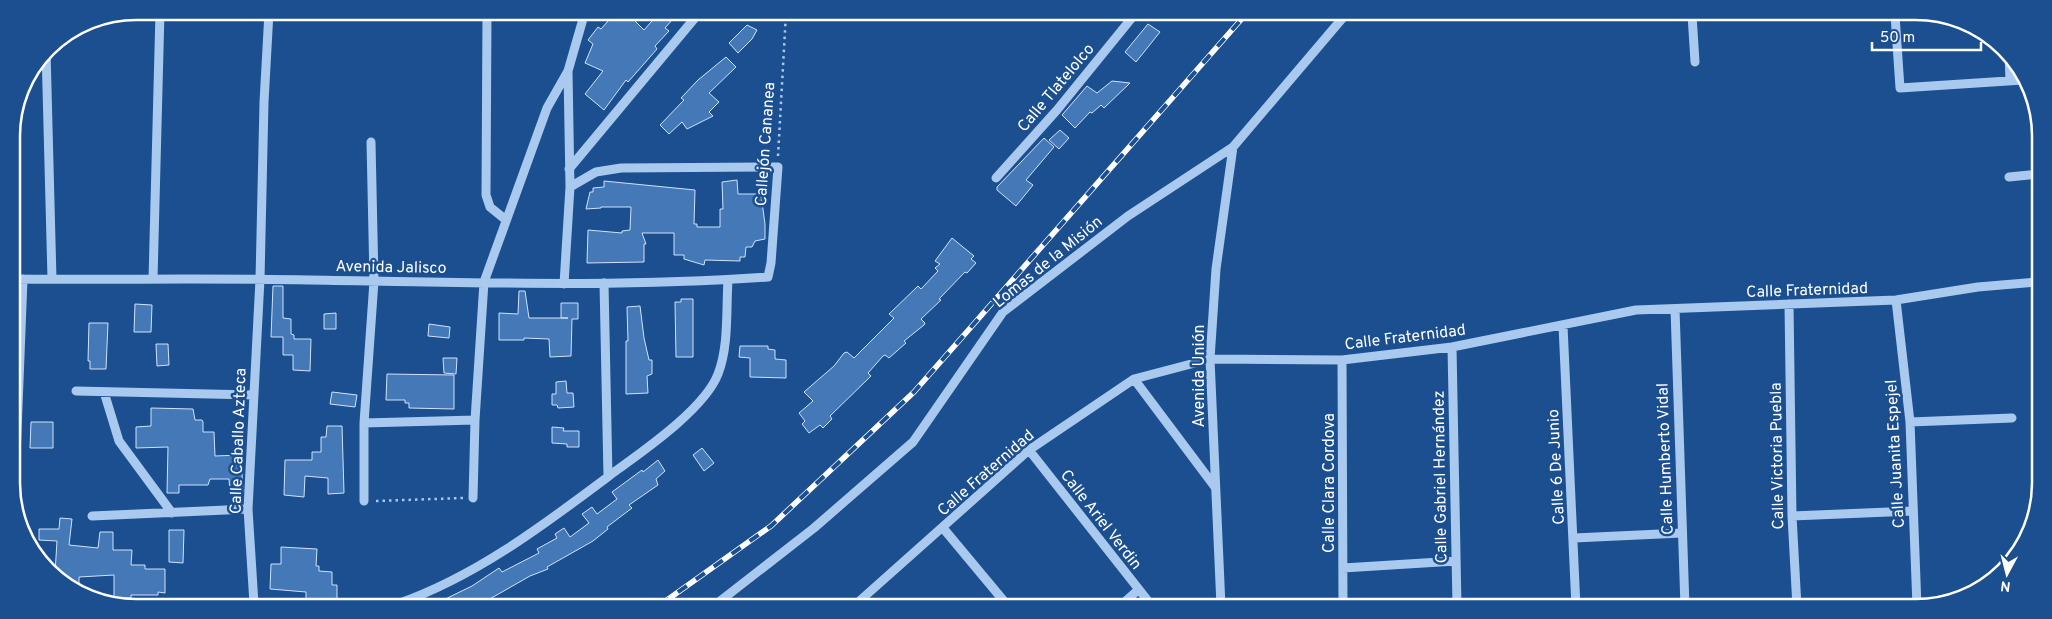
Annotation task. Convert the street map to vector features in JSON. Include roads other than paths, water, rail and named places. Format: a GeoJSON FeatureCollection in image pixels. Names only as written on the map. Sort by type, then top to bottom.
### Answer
{"type":"FeatureCollection","features":[{"type":"Feature","properties":{"kind":"street"},"geometry":{"type":"LineString","coordinates":[[153,279],[160,20]]}},
{"type":"Feature","properties":{"kind":"street","name":"Calle Caballo Azteca"},"geometry":{"type":"LineString","coordinates":[[254,599],[248,509],[260,279],[269,20]]}},
{"type":"Feature","properties":{"kind":"street"},"geometry":{"type":"LineString","coordinates":[[487,20],[486,195],[490,207],[506,220]]}},
{"type":"Feature","properties":{"kind":"street"},"geometry":{"type":"LineString","coordinates":[[473,498],[475,420],[484,282],[546,108],[568,71],[583,20]]}},
{"type":"Feature","properties":{"kind":"street"},"geometry":{"type":"LineString","coordinates":[[569,169],[692,20]]}},
{"type":"Feature","properties":{"kind":"street","name":"Calle Tlatelolco"},"geometry":{"type":"LineString","coordinates":[[996,178],[1057,110],[1130,20]]}},
{"type":"Feature","properties":{"kind":"street","name":"Lomas de la Misión"},"geometry":{"type":"LineString","coordinates":[[723,599],[814,528],[913,442],[1003,312],[1128,216],[1233,147],[1341,20]]}},
{"type":"Feature","properties":{"kind":"street"},"geometry":{"type":"LineString","coordinates":[[1692,20],[1695,62]]}},
{"type":"Feature","properties":{"kind":"street"},"geometry":{"type":"LineString","coordinates":[[1895,20],[1900,88],[2018,81]]}},
{"type":"Feature","properties":{"kind":"street"},"geometry":{"type":"LineString","coordinates":[[46,63],[52,280]]}},
{"type":"Feature","properties":{"kind":"street"},"geometry":{"type":"LineString","coordinates":[[2010,68],[2010,82]]}},
{"type":"Feature","properties":{"kind":"street"},"geometry":{"type":"LineString","coordinates":[[564,284],[570,187],[568,71]]}},
{"type":"Feature","properties":{"kind":"street"},"geometry":{"type":"LineString","coordinates":[[364,501],[364,422],[374,281],[371,142]]}},
{"type":"Feature","properties":{"kind":"street","name":"Avenida Unión"},"geometry":{"type":"LineString","coordinates":[[1221,599],[1210,358],[1216,269],[1233,147]]}},
{"type":"Feature","properties":{"kind":"street","name":"Callejón Cananea"},"geometry":{"type":"LineString","coordinates":[[570,187],[596,172],[621,168],[778,167],[771,263],[768,278]]}},
{"type":"Feature","properties":{"kind":"street"},"geometry":{"type":"LineString","coordinates":[[2008,177],[2032,175]]}},
{"type":"Feature","properties":{"kind":"street","name":"Avenida Jalisco"},"geometry":{"type":"LineString","coordinates":[[23,279],[260,279],[564,284],[768,278]]}},
{"type":"Feature","properties":{"kind":"street"},"geometry":{"type":"LineString","coordinates":[[20,355],[23,279]]}},
{"type":"Feature","properties":{"kind":"street"},"geometry":{"type":"LineString","coordinates":[[409,599],[436,588],[496,555],[661,438],[702,399],[718,375],[724,351],[728,280]]}},
{"type":"Feature","properties":{"kind":"street"},"geometry":{"type":"LineString","coordinates":[[604,283],[608,477]]}},
{"type":"Feature","properties":{"kind":"street","name":"Calle Fraternidad"},"geometry":{"type":"LineString","coordinates":[[865,599],[1029,450],[1134,379],[1210,358],[1342,360],[1452,347],[1636,310],[1896,300],[2032,283]]}},
{"type":"Feature","properties":{"kind":"street","name":"Calle Juanita Espejel"},"geometry":{"type":"LineString","coordinates":[[1896,300],[1910,422],[1918,599]]}},
{"type":"Feature","properties":{"kind":"street","name":"Calle Victoria Puebla"},"geometry":{"type":"LineString","coordinates":[[1789,304],[1792,516],[1797,599]]}},
{"type":"Feature","properties":{"kind":"street","name":"Calle Humberto Vidal"},"geometry":{"type":"LineString","coordinates":[[1674,309],[1685,599]]}},
{"type":"Feature","properties":{"kind":"street","name":"Calle 6 De Junio"},"geometry":{"type":"LineString","coordinates":[[1563,326],[1576,599]]}},
{"type":"Feature","properties":{"kind":"street","name":"Calle Gabriel Hernández"},"geometry":{"type":"LineString","coordinates":[[1452,347],[1457,599]]}},
{"type":"Feature","properties":{"kind":"street","name":"Calle Clara Cordova"},"geometry":{"type":"LineString","coordinates":[[1342,360],[1343,599]]}},
{"type":"Feature","properties":{"kind":"street"},"geometry":{"type":"LineString","coordinates":[[1134,379],[1215,487]]}},
{"type":"Feature","properties":{"kind":"street"},"geometry":{"type":"LineString","coordinates":[[76,391],[254,395]]}},
{"type":"Feature","properties":{"kind":"street"},"geometry":{"type":"LineString","coordinates":[[104,392],[119,441],[172,513]]}},
{"type":"Feature","properties":{"kind":"street"},"geometry":{"type":"LineString","coordinates":[[1910,422],[2012,418]]}},
{"type":"Feature","properties":{"kind":"street"},"geometry":{"type":"LineString","coordinates":[[364,422],[475,420]]}},
{"type":"Feature","properties":{"kind":"street","name":"Calle Ariel Verdin"},"geometry":{"type":"LineString","coordinates":[[1029,450],[1146,599]]}},
{"type":"Feature","properties":{"kind":"street"},"geometry":{"type":"LineString","coordinates":[[92,516],[248,509]]}},
{"type":"Feature","properties":{"kind":"street"},"geometry":{"type":"LineString","coordinates":[[1792,516],[1913,511]]}},
{"type":"Feature","properties":{"kind":"street"},"geometry":{"type":"LineString","coordinates":[[943,528],[1002,599]]}},
{"type":"Feature","properties":{"kind":"street"},"geometry":{"type":"LineString","coordinates":[[1574,538],[1682,533]]}},
{"type":"Feature","properties":{"kind":"street"},"geometry":{"type":"LineString","coordinates":[[1343,568],[1456,561]]}},
{"type":"Feature","properties":{"kind":"street"},"geometry":{"type":"LineString","coordinates":[[1128,599],[1138,590]]}},
{"type":"Feature","properties":{"kind":"railway"},"geometry":{"type":"LineString","coordinates":[[668,599],[771,526],[914,392],[1241,20]]}}]}
